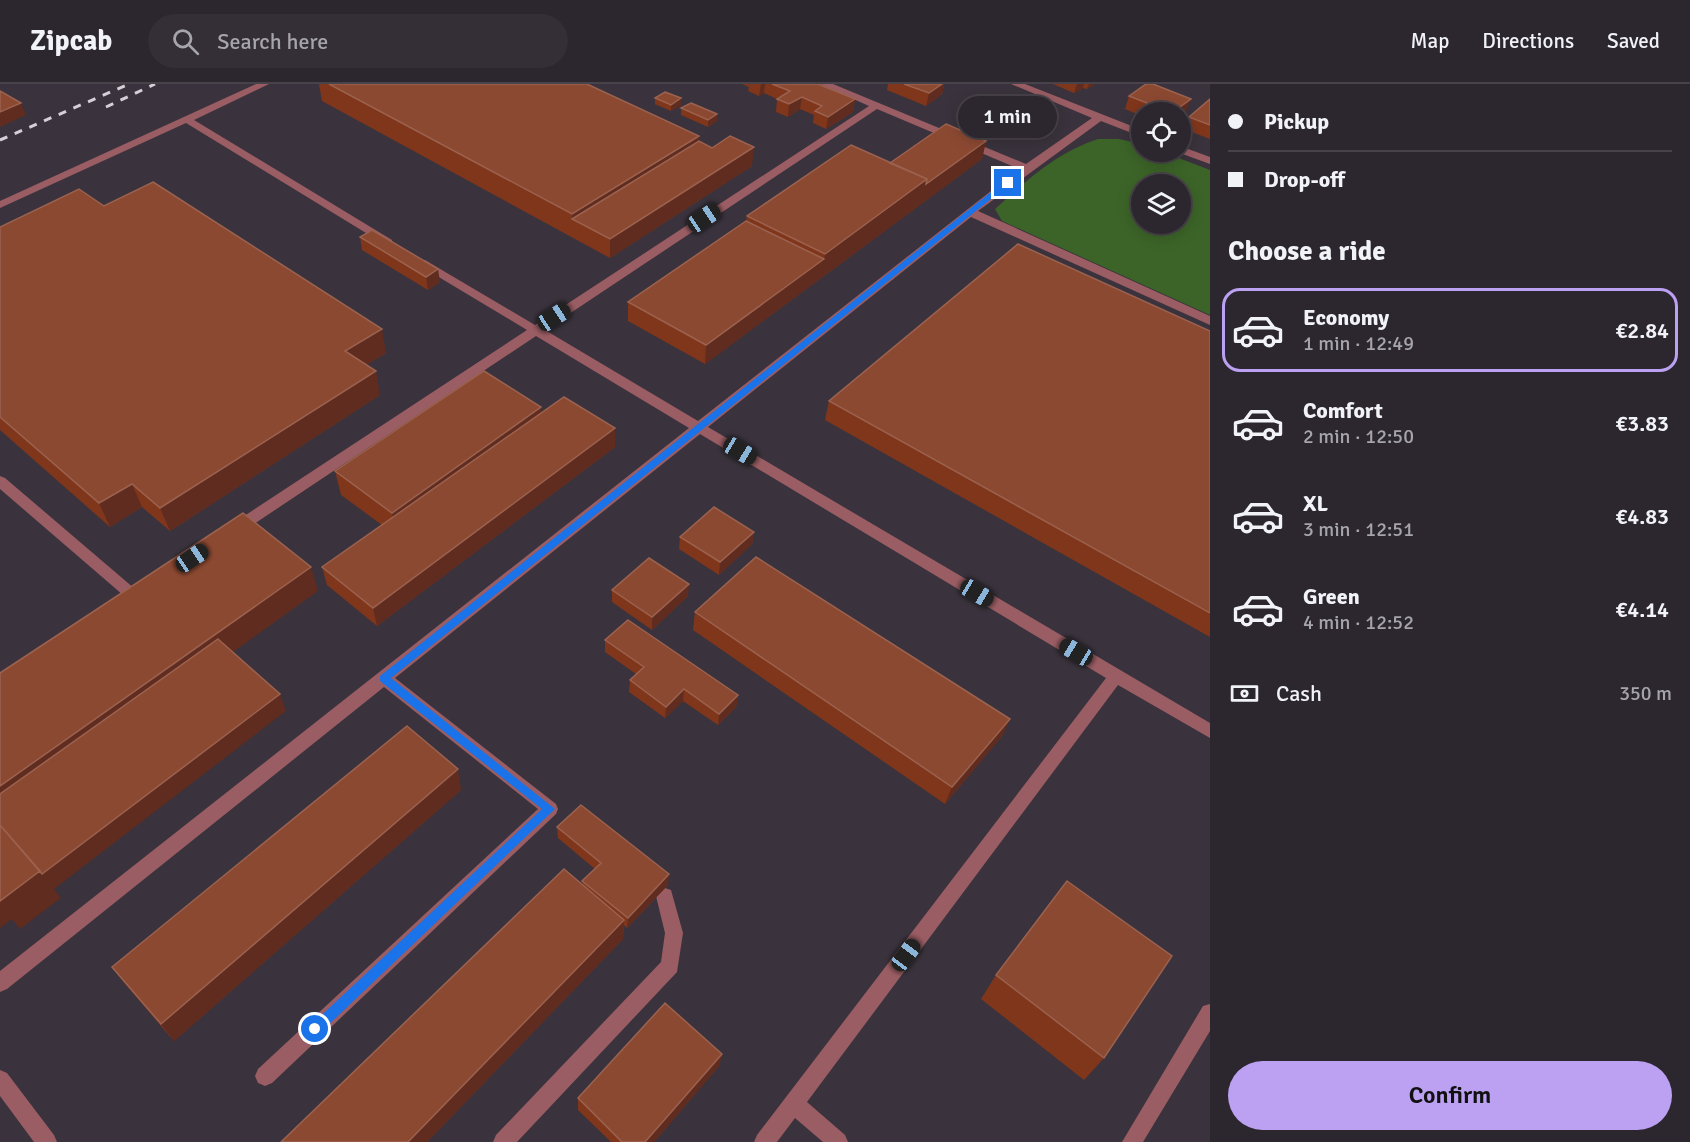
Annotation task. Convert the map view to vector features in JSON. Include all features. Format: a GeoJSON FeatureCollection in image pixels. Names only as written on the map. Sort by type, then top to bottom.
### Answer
{"type":"FeatureCollection","features":[{"type":"Feature","properties":{"kind":"street"},"geometry":{"type":"LineString","coordinates":[[0,205],[264,84]]}},
{"type":"Feature","properties":{"kind":"street"},"geometry":{"type":"LineString","coordinates":[[825,84],[1027,168]]}},
{"type":"Feature","properties":{"kind":"street"},"geometry":{"type":"LineString","coordinates":[[1016,84],[1131,130]]}},
{"type":"Feature","properties":{"kind":"street"},"geometry":{"type":"LineString","coordinates":[[222,538],[875,105]]}},
{"type":"Feature","properties":{"kind":"street"},"geometry":{"type":"LineString","coordinates":[[0,983],[970,212],[1027,168],[1100,117]]}},
{"type":"Feature","properties":{"kind":"street"},"geometry":{"type":"LineString","coordinates":[[188,120],[405,253],[1210,731]]}},
{"type":"Feature","properties":{"kind":"street"},"geometry":{"type":"LineString","coordinates":[[1191,153],[1210,161]]}},
{"type":"Feature","properties":{"kind":"street"},"geometry":{"type":"LineString","coordinates":[[970,212],[1210,321]]}},
{"type":"Feature","properties":{"kind":"street"},"geometry":{"type":"LineString","coordinates":[[1149,312],[1162,299]]}},
{"type":"Feature","properties":{"kind":"street"},"geometry":{"type":"LineString","coordinates":[[0,481],[135,597],[154,584]]}},
{"type":"Feature","properties":{"kind":"street"},"geometry":{"type":"LineString","coordinates":[[764,1142],[1116,676]]}},
{"type":"Feature","properties":{"kind":"street"},"geometry":{"type":"LineString","coordinates":[[265,1076],[550,809],[384,678]]}},
{"type":"Feature","properties":{"kind":"street"},"geometry":{"type":"LineString","coordinates":[[503,1142],[670,966],[674,933],[665,896]]}},
{"type":"Feature","properties":{"kind":"street"},"geometry":{"type":"LineString","coordinates":[[1132,1142],[1210,1014]]}},
{"type":"Feature","properties":{"kind":"street"},"geometry":{"type":"LineString","coordinates":[[0,1080],[47,1142]]}},
{"type":"Feature","properties":{"kind":"street"},"geometry":{"type":"LineString","coordinates":[[794,1104],[838,1142]]}},
{"type":"Feature","properties":{"kind":"green space"},"geometry":{"type":"Polygon","coordinates":[[[1098,139],[1119,139],[1131,142],[1131,162],[1189,162],[1210,170],[1210,315],[1002,221],[995,209],[1043,168],[1069,151],[1098,139]]]}},
{"type":"Feature","properties":{"kind":"building"},"geometry":{"type":"Polygon","coordinates":[[[329,84],[587,84],[699,136],[572,214],[329,84]]]}},
{"type":"Feature","properties":{"kind":"building"},"geometry":{"type":"Polygon","coordinates":[[[772,84],[818,84],[855,99],[828,117],[815,111],[822,106],[802,97],[789,104],[777,99],[790,91],[772,84]]]}},
{"type":"Feature","properties":{"kind":"building"},"geometry":{"type":"Polygon","coordinates":[[[904,84],[942,84],[929,93],[904,84]]]}},
{"type":"Feature","properties":{"kind":"building"},"geometry":{"type":"Polygon","coordinates":[[[1146,84],[1153,84],[1191,99],[1187,102],[1144,102],[1129,96],[1146,84]]]}},
{"type":"Feature","properties":{"kind":"building"},"geometry":{"type":"Polygon","coordinates":[[[0,91],[21,103],[0,112],[0,91]]]}},
{"type":"Feature","properties":{"kind":"building"},"geometry":{"type":"Polygon","coordinates":[[[665,92],[681,98],[671,105],[655,98],[665,92]]]}},
{"type":"Feature","properties":{"kind":"building"},"geometry":{"type":"Polygon","coordinates":[[[1210,99],[1210,125],[1191,118],[1210,99]]]}},
{"type":"Feature","properties":{"kind":"building"},"geometry":{"type":"Polygon","coordinates":[[[691,103],[717,114],[708,120],[681,108],[691,103]]]}},
{"type":"Feature","properties":{"kind":"building"},"geometry":{"type":"Polygon","coordinates":[[[946,124],[986,141],[926,184],[927,179],[890,163],[946,124]]]}},
{"type":"Feature","properties":{"kind":"building"},"geometry":{"type":"Polygon","coordinates":[[[730,136],[754,147],[610,239],[572,219],[699,141],[712,148],[730,136]]]}},
{"type":"Feature","properties":{"kind":"building"},"geometry":{"type":"Polygon","coordinates":[[[851,145],[927,179],[825,254],[747,216],[851,145]]]}},
{"type":"Feature","properties":{"kind":"building"},"geometry":{"type":"Polygon","coordinates":[[[153,182],[382,329],[345,351],[376,371],[160,508],[132,484],[99,503],[0,417],[0,227],[79,189],[104,206],[153,182]]]}},
{"type":"Feature","properties":{"kind":"building"},"geometry":{"type":"Polygon","coordinates":[[[746,221],[824,259],[706,345],[628,302],[746,221]]]}},
{"type":"Feature","properties":{"kind":"building"},"geometry":{"type":"Polygon","coordinates":[[[372,230],[438,269],[426,277],[360,237],[372,230]]]}},
{"type":"Feature","properties":{"kind":"building"},"geometry":{"type":"Polygon","coordinates":[[[1018,244],[1210,331],[1210,613],[829,401],[1018,244]]]}},
{"type":"Feature","properties":{"kind":"building"},"geometry":{"type":"Polygon","coordinates":[[[484,371],[541,407],[392,513],[335,471],[484,371]]]}},
{"type":"Feature","properties":{"kind":"building"},"geometry":{"type":"Polygon","coordinates":[[[564,397],[615,428],[373,608],[322,567],[564,397]]]}},
{"type":"Feature","properties":{"kind":"building"},"geometry":{"type":"Polygon","coordinates":[[[714,507],[754,532],[720,562],[680,537],[714,507]]]}},
{"type":"Feature","properties":{"kind":"building"},"geometry":{"type":"Polygon","coordinates":[[[243,513],[311,567],[0,786],[0,673],[243,513]]]}},
{"type":"Feature","properties":{"kind":"building"},"geometry":{"type":"Polygon","coordinates":[[[756,557],[1010,719],[952,787],[695,612],[756,557]]]}},
{"type":"Feature","properties":{"kind":"building"},"geometry":{"type":"Polygon","coordinates":[[[649,558],[689,584],[652,617],[612,590],[649,558]]]}},
{"type":"Feature","properties":{"kind":"building"},"geometry":{"type":"Polygon","coordinates":[[[628,620],[738,695],[719,714],[684,689],[666,707],[630,680],[644,667],[605,640],[628,620]]]}},
{"type":"Feature","properties":{"kind":"building"},"geometry":{"type":"Polygon","coordinates":[[[218,639],[280,694],[42,874],[0,825],[0,794],[218,639]]]}},
{"type":"Feature","properties":{"kind":"building"},"geometry":{"type":"Polygon","coordinates":[[[407,726],[458,769],[161,1024],[112,967],[407,726]]]}},
{"type":"Feature","properties":{"kind":"building"},"geometry":{"type":"Polygon","coordinates":[[[581,805],[669,874],[628,918],[582,881],[601,863],[557,827],[581,805]]]}},
{"type":"Feature","properties":{"kind":"building"},"geometry":{"type":"Polygon","coordinates":[[[0,825],[40,871],[0,901],[0,825]]]}},
{"type":"Feature","properties":{"kind":"building"},"geometry":{"type":"Polygon","coordinates":[[[564,869],[624,920],[408,1142],[281,1142],[564,869]]]}},
{"type":"Feature","properties":{"kind":"building"},"geometry":{"type":"Polygon","coordinates":[[[1067,881],[1172,956],[1104,1058],[996,975],[1067,881]]]}},
{"type":"Feature","properties":{"kind":"building"},"geometry":{"type":"Polygon","coordinates":[[[665,1003],[722,1054],[645,1142],[622,1142],[578,1098],[665,1003]]]}},
{"type":"Feature","properties":{"kind":"railway"},"geometry":{"type":"LineString","coordinates":[[0,140],[129,84]]}},
{"type":"Feature","properties":{"kind":"railway"},"geometry":{"type":"LineString","coordinates":[[106,107],[155,84]]}},
{"type":"Feature","properties":{"kind":"route"},"geometry":{"type":"LineString","coordinates":[[315,1029],[550,809],[384,678],[1008,183]]}}]}
